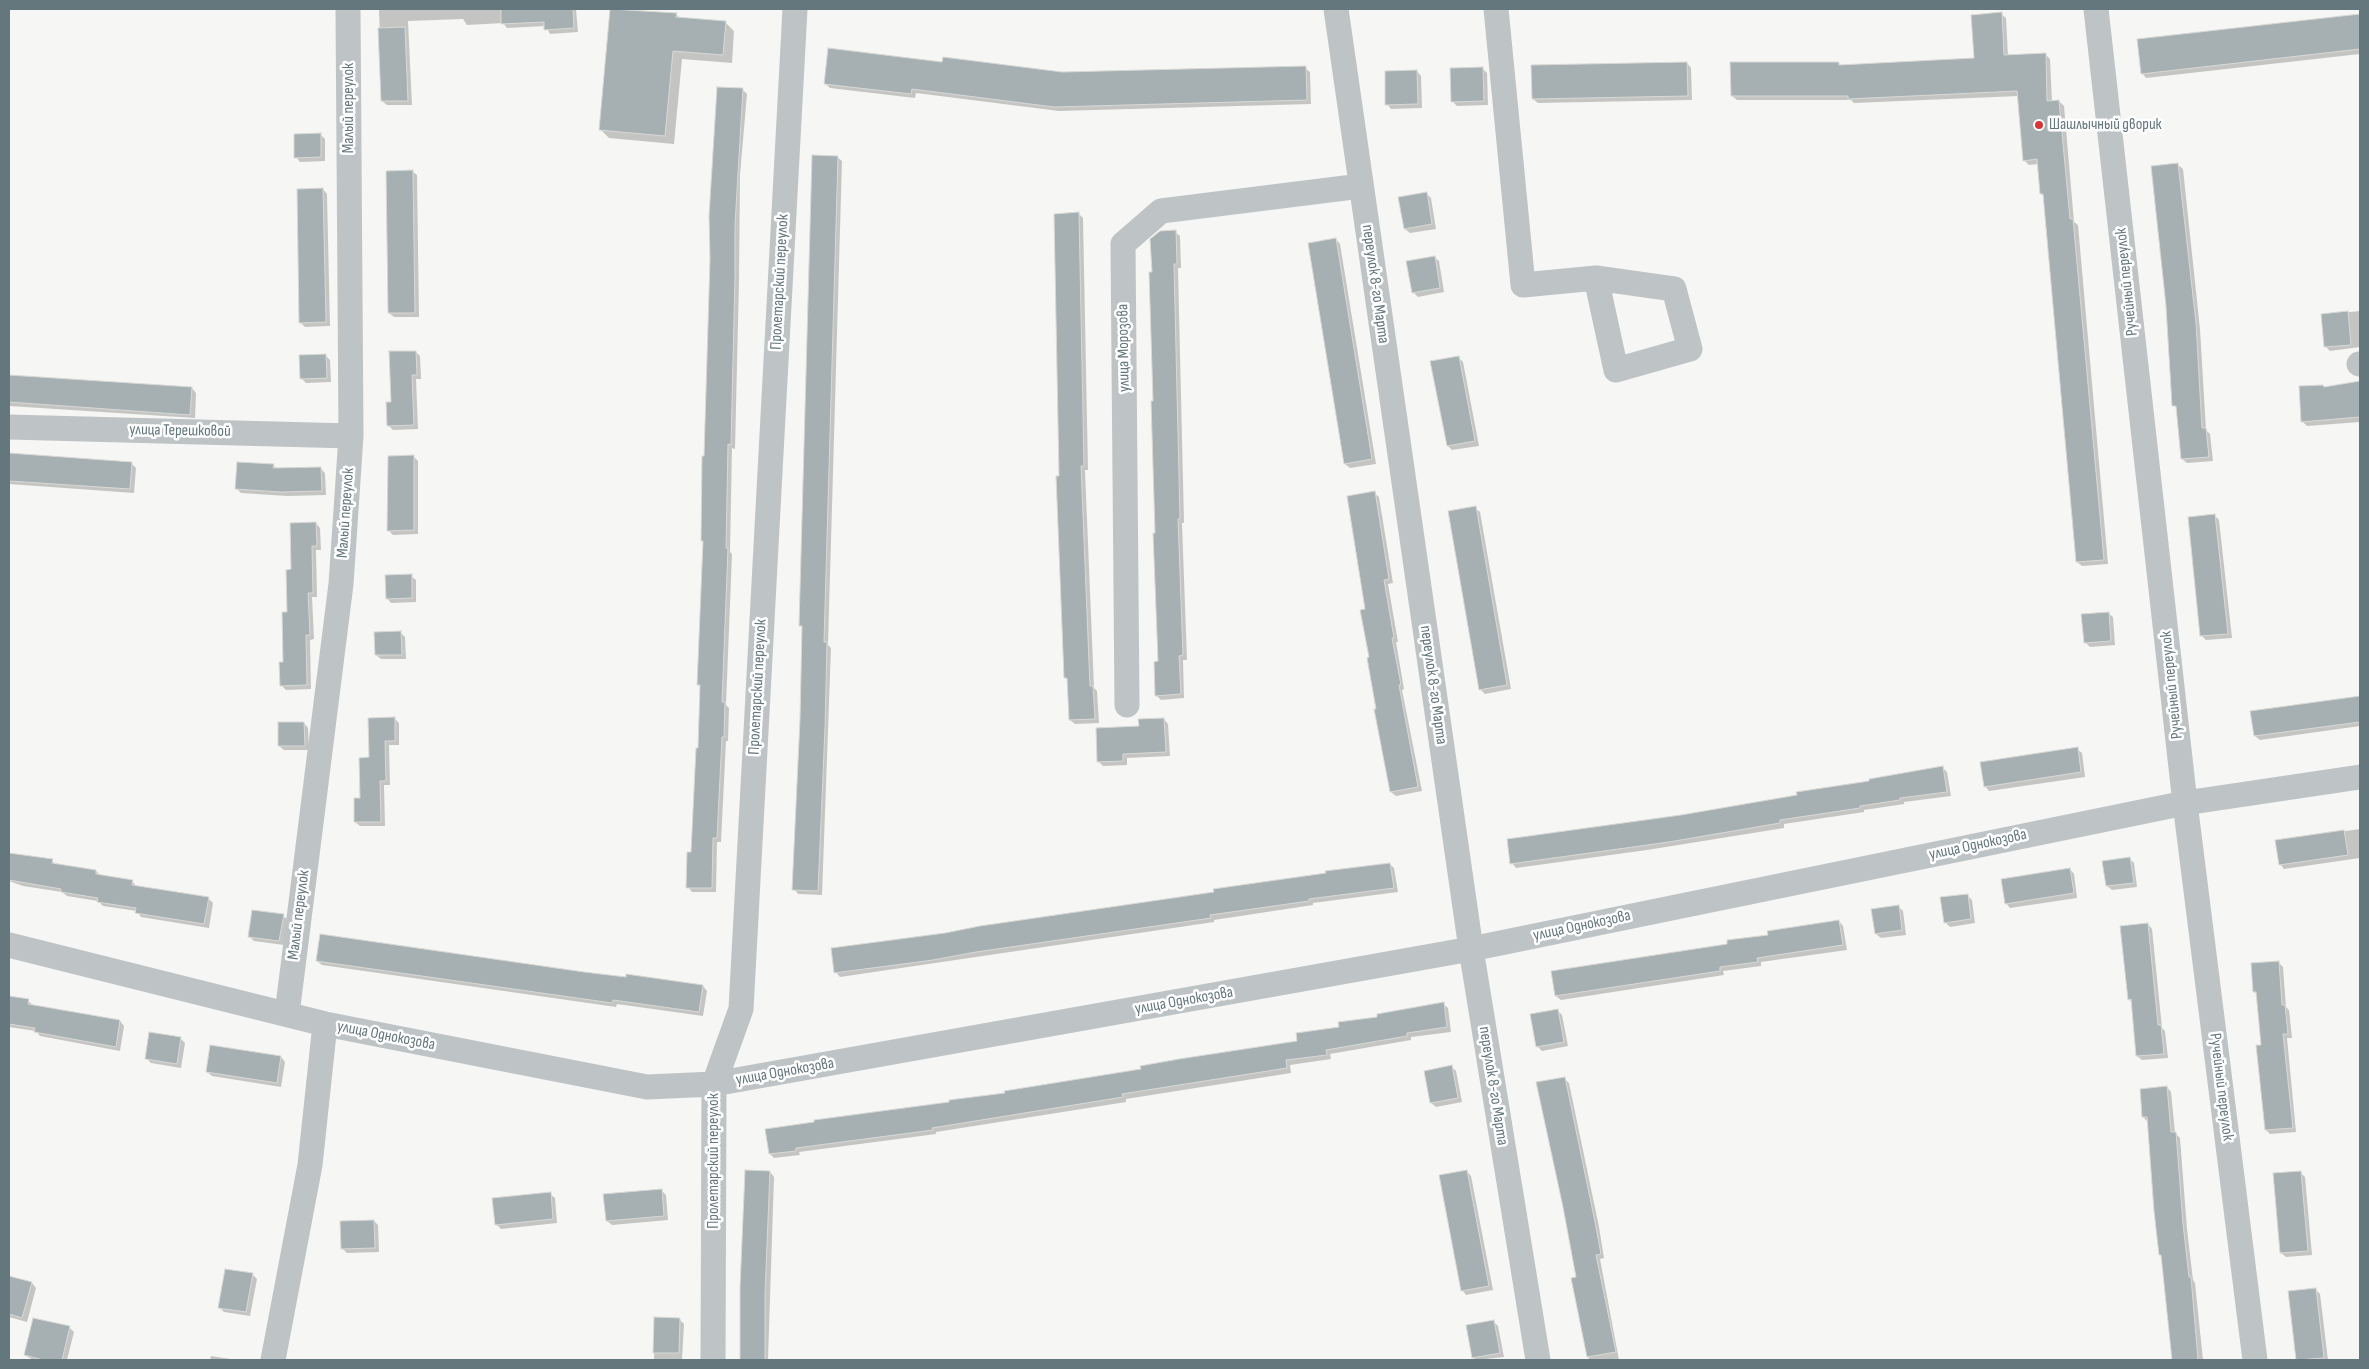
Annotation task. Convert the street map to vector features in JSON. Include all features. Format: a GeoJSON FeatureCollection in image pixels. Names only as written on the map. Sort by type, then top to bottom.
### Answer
{"type":"FeatureCollection","features":[{"type":"Feature","properties":{"kind":"street","name":"Малый переулок"},"geometry":{"type":"LineString","coordinates":[[287,1014],[341,584],[351,436],[348,9]]}},
{"type":"Feature","properties":{"kind":"street","name":"Пролетарский переулок"},"geometry":{"type":"LineString","coordinates":[[713,1360],[714,1084],[741,1009],[795,9]]}},
{"type":"Feature","properties":{"kind":"street","name":"переулок 8-го Марта"},"geometry":{"type":"LineString","coordinates":[[1336,9],[1471,949],[1538,1360]]}},
{"type":"Feature","properties":{"kind":"street"},"geometry":{"type":"LineString","coordinates":[[1496,9],[1522,285],[1596,278]]}},
{"type":"Feature","properties":{"kind":"street","name":"Ручейный переулок"},"geometry":{"type":"LineString","coordinates":[[2096,9],[2185,802],[2255,1360]]}},
{"type":"Feature","properties":{"kind":"street","name":"улица Морозова"},"geometry":{"type":"LineString","coordinates":[[1127,705],[1123,244],[1161,212],[1361,186]]}},
{"type":"Feature","properties":{"kind":"street","name":"улица Терешковой"},"geometry":{"type":"LineString","coordinates":[[9,427],[351,436]]}},
{"type":"Feature","properties":{"kind":"street","name":"улица Однокозова"},"geometry":{"type":"LineString","coordinates":[[9,945],[325,1024],[647,1087],[714,1084],[1471,949],[2185,802],[2360,777]]}},
{"type":"Feature","properties":{"kind":"street"},"geometry":{"type":"LineString","coordinates":[[273,1360],[310,1165],[325,1024]]}},
{"type":"Feature","properties":{"kind":"building"},"geometry":{"type":"Polygon","coordinates":[[[501,9],[573,9],[574,28],[544,30],[544,22],[501,24],[501,9]]]}},
{"type":"Feature","properties":{"kind":"building"},"geometry":{"type":"Polygon","coordinates":[[[610,9],[677,13],[676,17],[726,21],[723,55],[673,51],[665,136],[599,130],[610,9]]]}},
{"type":"Feature","properties":{"kind":"building"},"geometry":{"type":"Polygon","coordinates":[[[2002,12],[2004,55],[2046,53],[2047,101],[2059,100],[2070,219],[2073,219],[2104,560],[2076,562],[2043,194],[2040,194],[2037,159],[2023,161],[2017,91],[1848,99],[1848,96],[1731,96],[1730,62],[1839,62],[1839,65],[1974,58],[1971,15],[2002,12]]]}},
{"type":"Feature","properties":{"kind":"building"},"geometry":{"type":"Polygon","coordinates":[[[2360,14],[2360,49],[2141,74],[2137,39],[2360,14]]]}},
{"type":"Feature","properties":{"kind":"building"},"geometry":{"type":"Polygon","coordinates":[[[405,27],[408,101],[381,101],[378,28],[405,27]]]}},
{"type":"Feature","properties":{"kind":"building"},"geometry":{"type":"Polygon","coordinates":[[[828,48],[942,62],[943,57],[1062,72],[1306,66],[1307,100],[1054,107],[912,89],[911,94],[824,84],[828,48]]]}},
{"type":"Feature","properties":{"kind":"building"},"geometry":{"type":"Polygon","coordinates":[[[1687,62],[1688,96],[1532,99],[1531,65],[1687,62]]]}},
{"type":"Feature","properties":{"kind":"building"},"geometry":{"type":"Polygon","coordinates":[[[1483,67],[1484,101],[1451,102],[1450,68],[1483,67]]]}},
{"type":"Feature","properties":{"kind":"building"},"geometry":{"type":"Polygon","coordinates":[[[1417,70],[1418,104],[1385,105],[1385,71],[1417,70]]]}},
{"type":"Feature","properties":{"kind":"building"},"geometry":{"type":"Polygon","coordinates":[[[717,87],[743,88],[735,225],[731,445],[728,444],[726,548],[728,548],[722,702],[725,702],[724,737],[722,737],[717,838],[713,838],[712,888],[686,888],[687,852],[691,852],[696,748],[698,748],[700,685],[697,685],[703,541],[701,541],[702,456],[704,456],[710,259],[709,216],[717,87]]]}},
{"type":"Feature","properties":{"kind":"building"},"geometry":{"type":"Polygon","coordinates":[[[321,133],[321,157],[294,158],[294,134],[321,133]]]}},
{"type":"Feature","properties":{"kind":"building"},"geometry":{"type":"Polygon","coordinates":[[[812,155],[838,156],[824,642],[827,642],[825,728],[818,891],[792,890],[800,719],[802,626],[799,626],[812,155]]]}},
{"type":"Feature","properties":{"kind":"building"},"geometry":{"type":"Polygon","coordinates":[[[2178,163],[2196,323],[2202,428],[2206,428],[2209,457],[2181,459],[2176,406],[2172,406],[2166,306],[2151,166],[2178,163]]]}},
{"type":"Feature","properties":{"kind":"building"},"geometry":{"type":"Polygon","coordinates":[[[413,170],[415,313],[388,313],[386,171],[413,170]]]}},
{"type":"Feature","properties":{"kind":"building"},"geometry":{"type":"Polygon","coordinates":[[[323,188],[326,322],[299,323],[297,189],[323,188]]]}},
{"type":"Feature","properties":{"kind":"building"},"geometry":{"type":"Polygon","coordinates":[[[1427,192],[1432,224],[1404,229],[1398,197],[1427,192]]]}},
{"type":"Feature","properties":{"kind":"building"},"geometry":{"type":"Polygon","coordinates":[[[1079,212],[1084,466],[1081,466],[1090,686],[1093,686],[1095,719],[1069,720],[1067,678],[1064,678],[1056,476],[1059,476],[1054,214],[1079,212]]]}},
{"type":"Feature","properties":{"kind":"building"},"geometry":{"type":"Polygon","coordinates":[[[1176,230],[1177,264],[1174,264],[1180,519],[1178,519],[1183,655],[1179,656],[1181,694],[1155,696],[1154,662],[1158,661],[1153,533],[1155,533],[1151,401],[1153,401],[1149,272],[1152,272],[1150,239],[1160,231],[1176,230]]]}},
{"type":"Feature","properties":{"kind":"building"},"geometry":{"type":"Polygon","coordinates":[[[1336,238],[1372,459],[1344,464],[1308,243],[1336,238]]]}},
{"type":"Feature","properties":{"kind":"building"},"geometry":{"type":"Polygon","coordinates":[[[1435,256],[1440,288],[1412,293],[1406,261],[1435,256]]]}},
{"type":"Feature","properties":{"kind":"building"},"geometry":{"type":"Polygon","coordinates":[[[2348,311],[2351,345],[2324,347],[2321,314],[2348,311]]]}},
{"type":"Feature","properties":{"kind":"building"},"geometry":{"type":"Polygon","coordinates":[[[389,351],[416,351],[417,375],[412,375],[414,425],[387,426],[386,402],[391,402],[389,351]]]}},
{"type":"Feature","properties":{"kind":"building"},"geometry":{"type":"Polygon","coordinates":[[[326,354],[327,378],[300,379],[299,355],[326,354]]]}},
{"type":"Feature","properties":{"kind":"building"},"geometry":{"type":"Polygon","coordinates":[[[1459,356],[1475,441],[1447,446],[1430,361],[1459,356]]]}},
{"type":"Feature","properties":{"kind":"building"},"geometry":{"type":"Polygon","coordinates":[[[9,375],[192,387],[190,415],[9,402],[9,375]]]}},
{"type":"Feature","properties":{"kind":"building"},"geometry":{"type":"Polygon","coordinates":[[[2360,381],[2360,417],[2301,422],[2299,386],[2323,385],[2324,387],[2360,381]]]}},
{"type":"Feature","properties":{"kind":"building"},"geometry":{"type":"Polygon","coordinates":[[[9,453],[132,462],[130,489],[9,481],[9,453]]]}},
{"type":"Feature","properties":{"kind":"building"},"geometry":{"type":"Polygon","coordinates":[[[414,455],[414,530],[387,531],[388,456],[414,455]]]}},
{"type":"Feature","properties":{"kind":"building"},"geometry":{"type":"Polygon","coordinates":[[[237,462],[274,464],[273,468],[321,467],[322,491],[281,492],[235,489],[237,462]]]}},
{"type":"Feature","properties":{"kind":"building"},"geometry":{"type":"Polygon","coordinates":[[[1375,491],[1389,579],[1384,580],[1394,638],[1392,638],[1418,787],[1390,792],[1374,709],[1376,709],[1367,658],[1369,657],[1360,610],[1365,609],[1347,496],[1375,491]]]}},
{"type":"Feature","properties":{"kind":"building"},"geometry":{"type":"Polygon","coordinates":[[[1476,506],[1507,685],[1479,690],[1448,511],[1476,506]]]}},
{"type":"Feature","properties":{"kind":"building"},"geometry":{"type":"Polygon","coordinates":[[[2215,514],[2228,634],[2200,636],[2188,517],[2215,514]]]}},
{"type":"Feature","properties":{"kind":"building"},"geometry":{"type":"Polygon","coordinates":[[[316,522],[317,546],[312,546],[313,593],[308,593],[310,635],[306,635],[307,685],[280,686],[279,662],[283,662],[282,612],[287,612],[286,570],[291,569],[290,523],[316,522]]]}},
{"type":"Feature","properties":{"kind":"building"},"geometry":{"type":"Polygon","coordinates":[[[412,574],[412,598],[386,599],[385,575],[412,574]]]}},
{"type":"Feature","properties":{"kind":"building"},"geometry":{"type":"Polygon","coordinates":[[[2109,612],[2111,641],[2084,643],[2081,614],[2109,612]]]}},
{"type":"Feature","properties":{"kind":"building"},"geometry":{"type":"Polygon","coordinates":[[[401,631],[402,655],[375,655],[374,632],[401,631]]]}},
{"type":"Feature","properties":{"kind":"building"},"geometry":{"type":"Polygon","coordinates":[[[2360,696],[2360,722],[2254,736],[2250,711],[2360,696]]]}},
{"type":"Feature","properties":{"kind":"building"},"geometry":{"type":"Polygon","coordinates":[[[395,717],[395,741],[385,741],[386,781],[380,781],[381,822],[354,822],[354,798],[360,798],[359,758],[369,757],[368,718],[395,717]]]}},
{"type":"Feature","properties":{"kind":"building"},"geometry":{"type":"Polygon","coordinates":[[[1164,718],[1166,752],[1123,754],[1123,761],[1097,762],[1096,728],[1139,726],[1138,719],[1164,718]]]}},
{"type":"Feature","properties":{"kind":"building"},"geometry":{"type":"Polygon","coordinates":[[[278,722],[304,722],[305,746],[278,746],[278,722]]]}},
{"type":"Feature","properties":{"kind":"building"},"geometry":{"type":"Polygon","coordinates":[[[2078,747],[2081,772],[1984,787],[1980,762],[2078,747]]]}},
{"type":"Feature","properties":{"kind":"building"},"geometry":{"type":"Polygon","coordinates":[[[1943,766],[1947,792],[1900,798],[1900,800],[1860,806],[1860,808],[1780,820],[1780,823],[1669,842],[1510,864],[1507,839],[1681,815],[1797,795],[1796,792],[1869,781],[1869,779],[1943,766]]]}},
{"type":"Feature","properties":{"kind":"building"},"geometry":{"type":"Polygon","coordinates":[[[2344,830],[2348,855],[2279,865],[2275,840],[2344,830]]]}},
{"type":"Feature","properties":{"kind":"building"},"geometry":{"type":"Polygon","coordinates":[[[9,853],[53,859],[52,863],[96,870],[96,874],[133,880],[132,885],[209,897],[204,924],[135,913],[136,908],[97,902],[98,898],[9,880],[9,853]]]}},
{"type":"Feature","properties":{"kind":"building"},"geometry":{"type":"Polygon","coordinates":[[[2130,857],[2134,883],[2106,886],[2102,861],[2130,857]]]}},
{"type":"Feature","properties":{"kind":"building"},"geometry":{"type":"Polygon","coordinates":[[[1390,863],[1394,888],[1210,915],[1211,918],[834,973],[831,948],[945,933],[980,926],[1214,892],[1213,889],[1326,873],[1325,871],[1390,863]]]}},
{"type":"Feature","properties":{"kind":"building"},"geometry":{"type":"Polygon","coordinates":[[[2070,868],[2074,893],[2005,904],[2001,879],[2070,868]]]}},
{"type":"Feature","properties":{"kind":"building"},"geometry":{"type":"Polygon","coordinates":[[[1968,894],[1971,919],[1944,923],[1940,897],[1968,894]]]}},
{"type":"Feature","properties":{"kind":"building"},"geometry":{"type":"Polygon","coordinates":[[[1899,905],[1902,930],[1875,934],[1871,909],[1899,905]]]}},
{"type":"Feature","properties":{"kind":"building"},"geometry":{"type":"Polygon","coordinates":[[[252,910],[284,914],[279,941],[248,937],[252,910]]]}},
{"type":"Feature","properties":{"kind":"building"},"geometry":{"type":"Polygon","coordinates":[[[1839,920],[1843,945],[1757,958],[1758,962],[1720,967],[1720,971],[1555,996],[1551,971],[1727,944],[1727,940],[1768,935],[1767,931],[1839,920]]]}},
{"type":"Feature","properties":{"kind":"building"},"geometry":{"type":"Polygon","coordinates":[[[2148,923],[2158,1025],[2161,1025],[2164,1054],[2136,1056],[2131,999],[2128,1000],[2120,926],[2148,923]]]}},
{"type":"Feature","properties":{"kind":"building"},"geometry":{"type":"Polygon","coordinates":[[[320,934],[584,972],[626,977],[626,974],[703,985],[699,1012],[613,1000],[612,1003],[316,961],[320,934]]]}},
{"type":"Feature","properties":{"kind":"building"},"geometry":{"type":"Polygon","coordinates":[[[2279,961],[2282,1005],[2285,1005],[2288,1034],[2283,1034],[2293,1128],[2265,1130],[2256,1045],[2261,1045],[2256,992],[2253,992],[2251,963],[2279,961]]]}},
{"type":"Feature","properties":{"kind":"building"},"geometry":{"type":"Polygon","coordinates":[[[9,996],[29,999],[28,1004],[120,1020],[116,1047],[34,1032],[35,1028],[9,1024],[9,996]]]}},
{"type":"Feature","properties":{"kind":"building"},"geometry":{"type":"Polygon","coordinates":[[[1444,1002],[1447,1027],[1407,1033],[1407,1036],[1326,1050],[1327,1055],[1286,1060],[1287,1068],[1122,1094],[1123,1097],[932,1128],[933,1130],[796,1148],[796,1151],[769,1154],[765,1129],[814,1122],[814,1120],[1005,1093],[1004,1091],[1141,1069],[1140,1066],[1179,1059],[1297,1041],[1296,1033],[1339,1027],[1338,1022],[1377,1017],[1377,1014],[1444,1002]]]}},
{"type":"Feature","properties":{"kind":"building"},"geometry":{"type":"Polygon","coordinates":[[[1558,1009],[1564,1042],[1536,1047],[1530,1014],[1558,1009]]]}},
{"type":"Feature","properties":{"kind":"building"},"geometry":{"type":"Polygon","coordinates":[[[149,1032],[181,1037],[177,1064],[145,1059],[149,1032]]]}},
{"type":"Feature","properties":{"kind":"building"},"geometry":{"type":"Polygon","coordinates":[[[210,1045],[281,1056],[277,1083],[206,1072],[210,1045]]]}},
{"type":"Feature","properties":{"kind":"building"},"geometry":{"type":"Polygon","coordinates":[[[1452,1065],[1458,1098],[1430,1103],[1424,1071],[1452,1065]]]}},
{"type":"Feature","properties":{"kind":"building"},"geometry":{"type":"Polygon","coordinates":[[[1565,1077],[1601,1254],[1596,1255],[1616,1352],[1587,1357],[1571,1278],[1576,1277],[1536,1082],[1565,1077]]]}},
{"type":"Feature","properties":{"kind":"building"},"geometry":{"type":"Polygon","coordinates":[[[2167,1086],[2171,1132],[2176,1132],[2183,1224],[2189,1277],[2191,1277],[2198,1360],[2172,1360],[2161,1255],[2159,1255],[2154,1211],[2147,1117],[2142,1117],[2140,1089],[2167,1086]]]}},
{"type":"Feature","properties":{"kind":"building"},"geometry":{"type":"Polygon","coordinates":[[[745,1170],[770,1171],[765,1294],[765,1360],[740,1360],[740,1288],[745,1170]]]}},
{"type":"Feature","properties":{"kind":"building"},"geometry":{"type":"Polygon","coordinates":[[[1467,1170],[1489,1286],[1461,1291],[1439,1175],[1467,1170]]]}},
{"type":"Feature","properties":{"kind":"building"},"geometry":{"type":"Polygon","coordinates":[[[2301,1171],[2308,1251],[2280,1253],[2273,1173],[2301,1171]]]}},
{"type":"Feature","properties":{"kind":"building"},"geometry":{"type":"Polygon","coordinates":[[[662,1189],[664,1216],[606,1221],[603,1194],[662,1189]]]}},
{"type":"Feature","properties":{"kind":"building"},"geometry":{"type":"Polygon","coordinates":[[[551,1192],[553,1219],[495,1225],[492,1198],[551,1192]]]}},
{"type":"Feature","properties":{"kind":"building"},"geometry":{"type":"Polygon","coordinates":[[[374,1220],[375,1248],[341,1249],[340,1221],[374,1220]]]}},
{"type":"Feature","properties":{"kind":"building"},"geometry":{"type":"Polygon","coordinates":[[[225,1269],[253,1273],[246,1312],[218,1308],[225,1269]]]}},
{"type":"Feature","properties":{"kind":"building"},"geometry":{"type":"Polygon","coordinates":[[[9,1276],[32,1282],[22,1318],[9,1314],[9,1276]]]}},
{"type":"Feature","properties":{"kind":"building"},"geometry":{"type":"Polygon","coordinates":[[[2316,1288],[2324,1358],[2296,1360],[2288,1291],[2316,1288]]]}},
{"type":"Feature","properties":{"kind":"building"},"geometry":{"type":"Polygon","coordinates":[[[654,1317],[680,1318],[679,1353],[653,1353],[654,1317]]]}},
{"type":"Feature","properties":{"kind":"building"},"geometry":{"type":"Polygon","coordinates":[[[33,1318],[70,1326],[62,1360],[43,1360],[24,1355],[33,1318]]]}},
{"type":"Feature","properties":{"kind":"building"},"geometry":{"type":"Polygon","coordinates":[[[1494,1320],[1500,1353],[1472,1358],[1466,1325],[1494,1320]]]}},
{"type":"Feature","properties":{"kind":"place","name":"Шашлычный дворик"},"geometry":{"type":"Point","coordinates":[2039,125]}}]}
